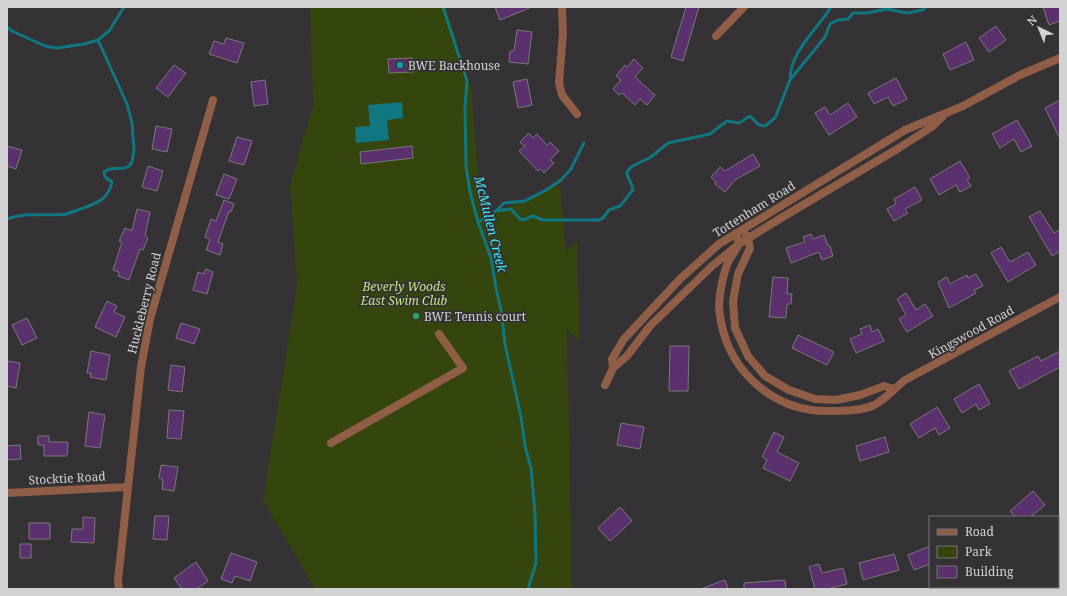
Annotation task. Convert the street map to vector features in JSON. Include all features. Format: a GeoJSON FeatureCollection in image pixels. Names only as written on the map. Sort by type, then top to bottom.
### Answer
{"type":"FeatureCollection","features":[{"type":"Feature","properties":{"kind":"street"},"geometry":{"type":"LineString","coordinates":[[562,7],[563,33],[559,83],[562,95],[577,114]]}},
{"type":"Feature","properties":{"kind":"street"},"geometry":{"type":"LineString","coordinates":[[716,36],[744,7]]}},
{"type":"Feature","properties":{"kind":"street","name":"Tottenham Road"},"geometry":{"type":"LineString","coordinates":[[613,368],[612,360],[624,339],[680,279],[718,244],[905,130],[963,106],[1020,75],[1060,58]]}},
{"type":"Feature","properties":{"kind":"street","name":"Huckleberry Road"},"geometry":{"type":"LineString","coordinates":[[119,589],[118,580],[127,487],[143,348],[213,100]]}},
{"type":"Feature","properties":{"kind":"street","name":"Tottenham Road"},"geometry":{"type":"LineString","coordinates":[[605,385],[613,368],[627,356],[650,326],[712,266],[739,244],[899,148],[933,126],[947,112]]}},
{"type":"Feature","properties":{"kind":"street"},"geometry":{"type":"LineString","coordinates":[[740,231],[748,238],[750,248],[738,274],[733,301],[735,328],[748,356],[764,376],[789,390],[815,399],[836,400],[860,395],[884,386],[894,389]]}},
{"type":"Feature","properties":{"kind":"street"},"geometry":{"type":"LineString","coordinates":[[739,244],[740,231]]}},
{"type":"Feature","properties":{"kind":"street","name":"Kingswood Road"},"geometry":{"type":"LineString","coordinates":[[739,244],[728,262],[723,279],[719,305],[724,336],[740,367],[753,383],[792,406],[819,412],[861,408],[873,405],[886,397],[905,380],[1060,296]]}},
{"type":"Feature","properties":{"kind":"street"},"geometry":{"type":"LineString","coordinates":[[331,443],[463,368],[439,334]]}},
{"type":"Feature","properties":{"kind":"street","name":"Stocktie Road"},"geometry":{"type":"LineString","coordinates":[[7,493],[127,487]]}},
{"type":"Feature","properties":{"kind":"green space","name":"Beverly Woods East Swim Club"},"geometry":{"type":"Polygon","coordinates":[[[310,7],[446,7],[471,87],[482,218],[560,185],[566,251],[577,242],[580,342],[567,330],[572,589],[315,589],[263,500],[297,285],[290,185],[313,105],[310,7]]]}},
{"type":"Feature","properties":{"kind":"water"},"geometry":{"type":"Polygon","coordinates":[[[402,102],[403,118],[387,120],[389,140],[356,143],[355,127],[370,126],[368,105],[402,102]]]}},
{"type":"Feature","properties":{"kind":"building"},"geometry":{"type":"Polygon","coordinates":[[[495,7],[532,7],[500,20],[495,7]]]}},
{"type":"Feature","properties":{"kind":"building"},"geometry":{"type":"Polygon","coordinates":[[[686,7],[699,7],[683,61],[671,57],[686,7]]]}},
{"type":"Feature","properties":{"kind":"building"},"geometry":{"type":"Polygon","coordinates":[[[1043,7],[1060,7],[1060,21],[1049,25],[1043,7]]]}},
{"type":"Feature","properties":{"kind":"building"},"geometry":{"type":"Polygon","coordinates":[[[996,26],[1006,40],[989,52],[979,38],[996,26]]]}},
{"type":"Feature","properties":{"kind":"building"},"geometry":{"type":"Polygon","coordinates":[[[517,30],[532,32],[528,64],[509,62],[510,51],[514,51],[517,30]]]}},
{"type":"Feature","properties":{"kind":"building"},"geometry":{"type":"Polygon","coordinates":[[[226,38],[244,43],[237,63],[209,54],[214,41],[224,44],[226,38]]]}},
{"type":"Feature","properties":{"kind":"building"},"geometry":{"type":"Polygon","coordinates":[[[966,42],[974,60],[950,70],[943,54],[966,42]]]}},
{"type":"Feature","properties":{"kind":"building","name":"BWE Backhouse"},"geometry":{"type":"Polygon","coordinates":[[[412,58],[413,72],[389,73],[388,59],[412,58]]]}},
{"type":"Feature","properties":{"kind":"building"},"geometry":{"type":"Polygon","coordinates":[[[634,59],[643,68],[635,77],[655,95],[647,105],[640,99],[635,105],[622,93],[619,95],[613,89],[621,80],[616,76],[625,65],[627,67],[634,59]]]}},
{"type":"Feature","properties":{"kind":"building"},"geometry":{"type":"Polygon","coordinates":[[[174,65],[186,73],[168,97],[156,88],[174,65]]]}},
{"type":"Feature","properties":{"kind":"building"},"geometry":{"type":"Polygon","coordinates":[[[896,78],[907,99],[893,106],[888,97],[874,104],[868,93],[896,78]]]}},
{"type":"Feature","properties":{"kind":"building"},"geometry":{"type":"Polygon","coordinates":[[[527,79],[532,105],[518,108],[513,82],[527,79]]]}},
{"type":"Feature","properties":{"kind":"building"},"geometry":{"type":"Polygon","coordinates":[[[265,80],[268,104],[254,106],[251,82],[265,80]]]}},
{"type":"Feature","properties":{"kind":"building"},"geometry":{"type":"Polygon","coordinates":[[[1060,100],[1060,139],[1045,108],[1060,100]]]}},
{"type":"Feature","properties":{"kind":"building"},"geometry":{"type":"Polygon","coordinates":[[[848,103],[857,117],[829,135],[815,113],[825,107],[830,115],[848,103]]]}},
{"type":"Feature","properties":{"kind":"building"},"geometry":{"type":"Polygon","coordinates":[[[1017,120],[1032,146],[1021,152],[1014,139],[1000,148],[992,134],[1017,120]]]}},
{"type":"Feature","properties":{"kind":"building"},"geometry":{"type":"Polygon","coordinates":[[[156,126],[172,129],[167,152],[152,149],[156,126]]]}},
{"type":"Feature","properties":{"kind":"building"},"geometry":{"type":"Polygon","coordinates":[[[529,133],[533,138],[537,134],[547,145],[550,142],[559,151],[550,160],[554,163],[544,173],[540,169],[538,171],[519,151],[525,146],[520,142],[529,133]]]}},
{"type":"Feature","properties":{"kind":"building"},"geometry":{"type":"Polygon","coordinates":[[[237,137],[252,141],[244,165],[229,161],[237,137]]]}},
{"type":"Feature","properties":{"kind":"building"},"geometry":{"type":"Polygon","coordinates":[[[7,146],[22,150],[16,169],[7,166],[7,146]]]}},
{"type":"Feature","properties":{"kind":"building"},"geometry":{"type":"Polygon","coordinates":[[[412,146],[413,158],[361,164],[360,152],[412,146]]]}},
{"type":"Feature","properties":{"kind":"building"},"geometry":{"type":"Polygon","coordinates":[[[753,154],[760,166],[735,180],[725,192],[715,184],[716,182],[711,177],[720,167],[725,171],[753,154]]]}},
{"type":"Feature","properties":{"kind":"building"},"geometry":{"type":"Polygon","coordinates":[[[960,161],[970,178],[967,180],[971,186],[960,192],[956,185],[939,195],[930,179],[960,161]]]}},
{"type":"Feature","properties":{"kind":"building"},"geometry":{"type":"Polygon","coordinates":[[[148,166],[163,171],[157,191],[142,187],[148,166]]]}},
{"type":"Feature","properties":{"kind":"building"},"geometry":{"type":"Polygon","coordinates":[[[224,174],[237,179],[229,199],[216,195],[224,174]]]}},
{"type":"Feature","properties":{"kind":"building"},"geometry":{"type":"Polygon","coordinates":[[[915,187],[922,200],[905,209],[908,213],[894,221],[887,209],[896,204],[894,199],[915,187]]]}},
{"type":"Feature","properties":{"kind":"building"},"geometry":{"type":"Polygon","coordinates":[[[224,200],[234,204],[231,212],[229,211],[218,242],[223,244],[220,255],[206,250],[210,239],[205,237],[211,219],[216,221],[224,200]]]}},
{"type":"Feature","properties":{"kind":"building"},"geometry":{"type":"Polygon","coordinates":[[[137,209],[150,212],[145,236],[148,238],[143,250],[140,249],[129,280],[118,276],[119,272],[113,270],[122,242],[119,241],[125,228],[132,231],[137,209]]]}},
{"type":"Feature","properties":{"kind":"building"},"geometry":{"type":"Polygon","coordinates":[[[1040,211],[1054,233],[1060,230],[1060,251],[1052,256],[1029,217],[1040,211]]]}},
{"type":"Feature","properties":{"kind":"building"},"geometry":{"type":"Polygon","coordinates":[[[811,234],[813,239],[824,235],[833,256],[822,260],[819,252],[791,263],[786,248],[805,242],[803,237],[811,234]]]}},
{"type":"Feature","properties":{"kind":"building"},"geometry":{"type":"Polygon","coordinates":[[[1001,247],[1010,262],[1028,252],[1036,265],[1008,282],[991,253],[1001,247]]]}},
{"type":"Feature","properties":{"kind":"building"},"geometry":{"type":"Polygon","coordinates":[[[206,269],[213,272],[207,294],[193,290],[198,272],[204,274],[206,269]]]}},
{"type":"Feature","properties":{"kind":"building"},"geometry":{"type":"Polygon","coordinates":[[[976,274],[983,286],[974,290],[976,293],[949,308],[938,282],[947,277],[950,284],[967,275],[968,278],[976,274]]]}},
{"type":"Feature","properties":{"kind":"building"},"geometry":{"type":"Polygon","coordinates":[[[773,277],[788,278],[787,294],[792,294],[791,304],[787,304],[786,318],[769,317],[773,277]]]}},
{"type":"Feature","properties":{"kind":"building"},"geometry":{"type":"Polygon","coordinates":[[[906,293],[916,310],[925,304],[933,316],[907,332],[899,319],[906,315],[897,299],[906,293]]]}},
{"type":"Feature","properties":{"kind":"building"},"geometry":{"type":"Polygon","coordinates":[[[107,301],[117,306],[114,312],[125,317],[116,337],[95,327],[107,301]]]}},
{"type":"Feature","properties":{"kind":"building"},"geometry":{"type":"Polygon","coordinates":[[[27,318],[37,338],[22,345],[12,325],[27,318]]]}},
{"type":"Feature","properties":{"kind":"building"},"geometry":{"type":"Polygon","coordinates":[[[181,323],[200,329],[194,344],[176,338],[181,323]]]}},
{"type":"Feature","properties":{"kind":"building"},"geometry":{"type":"Polygon","coordinates":[[[870,325],[872,332],[878,329],[884,341],[856,353],[850,339],[862,334],[860,329],[870,325]]]}},
{"type":"Feature","properties":{"kind":"building"},"geometry":{"type":"Polygon","coordinates":[[[798,335],[834,352],[827,365],[792,348],[798,335]]]}},
{"type":"Feature","properties":{"kind":"building"},"geometry":{"type":"Polygon","coordinates":[[[670,346],[689,346],[688,391],[669,391],[670,346]]]}},
{"type":"Feature","properties":{"kind":"building"},"geometry":{"type":"Polygon","coordinates":[[[91,351],[110,355],[106,380],[90,377],[91,373],[87,373],[91,351]]]}},
{"type":"Feature","properties":{"kind":"building"},"geometry":{"type":"Polygon","coordinates":[[[1060,351],[1060,367],[1019,389],[1009,371],[1038,356],[1041,361],[1060,351]]]}},
{"type":"Feature","properties":{"kind":"building"},"geometry":{"type":"Polygon","coordinates":[[[7,361],[20,363],[16,388],[7,386],[7,361]]]}},
{"type":"Feature","properties":{"kind":"building"},"geometry":{"type":"Polygon","coordinates":[[[171,365],[185,367],[182,392],[168,390],[171,365]]]}},
{"type":"Feature","properties":{"kind":"building"},"geometry":{"type":"Polygon","coordinates":[[[979,384],[990,404],[979,410],[976,404],[962,413],[954,399],[979,384]]]}},
{"type":"Feature","properties":{"kind":"building"},"geometry":{"type":"Polygon","coordinates":[[[937,407],[950,428],[939,435],[935,428],[919,438],[910,424],[937,407]]]}},
{"type":"Feature","properties":{"kind":"building"},"geometry":{"type":"Polygon","coordinates":[[[169,410],[184,411],[181,439],[167,438],[169,410]]]}},
{"type":"Feature","properties":{"kind":"building"},"geometry":{"type":"Polygon","coordinates":[[[89,412],[105,415],[100,448],[85,446],[89,412]]]}},
{"type":"Feature","properties":{"kind":"building"},"geometry":{"type":"Polygon","coordinates":[[[621,423],[644,427],[640,449],[617,445],[621,423]]]}},
{"type":"Feature","properties":{"kind":"building"},"geometry":{"type":"Polygon","coordinates":[[[774,432],[784,437],[777,452],[799,463],[790,481],[763,468],[767,460],[762,457],[774,432]]]}},
{"type":"Feature","properties":{"kind":"building"},"geometry":{"type":"Polygon","coordinates":[[[38,436],[49,436],[49,442],[68,442],[67,456],[44,456],[44,445],[38,445],[38,436]]]}},
{"type":"Feature","properties":{"kind":"building"},"geometry":{"type":"Polygon","coordinates":[[[885,437],[889,452],[860,461],[856,446],[885,437]]]}},
{"type":"Feature","properties":{"kind":"building"},"geometry":{"type":"Polygon","coordinates":[[[20,445],[21,459],[7,460],[7,446],[20,445]]]}},
{"type":"Feature","properties":{"kind":"building"},"geometry":{"type":"Polygon","coordinates":[[[161,465],[178,467],[174,491],[162,489],[163,479],[159,478],[161,465]]]}},
{"type":"Feature","properties":{"kind":"building"},"geometry":{"type":"Polygon","coordinates":[[[1033,491],[1045,505],[1031,516],[1014,516],[1010,511],[1033,491]]]}},
{"type":"Feature","properties":{"kind":"building"},"geometry":{"type":"Polygon","coordinates":[[[620,507],[632,521],[610,541],[598,528],[620,507]]]}},
{"type":"Feature","properties":{"kind":"building"},"geometry":{"type":"Polygon","coordinates":[[[155,516],[169,516],[167,540],[153,539],[155,516]]]}},
{"type":"Feature","properties":{"kind":"building"},"geometry":{"type":"Polygon","coordinates":[[[83,517],[95,518],[94,543],[71,542],[72,529],[83,529],[83,517]]]}},
{"type":"Feature","properties":{"kind":"building"},"geometry":{"type":"Polygon","coordinates":[[[29,523],[50,523],[50,539],[29,539],[29,523]]]}},
{"type":"Feature","properties":{"kind":"building"},"geometry":{"type":"Polygon","coordinates":[[[20,544],[31,544],[31,558],[20,558],[20,544]]]}},
{"type":"Feature","properties":{"kind":"building"},"geometry":{"type":"Polygon","coordinates":[[[929,546],[929,564],[914,570],[908,555],[929,546]]]}},
{"type":"Feature","properties":{"kind":"building"},"geometry":{"type":"Polygon","coordinates":[[[231,553],[257,562],[250,581],[235,576],[232,583],[221,579],[231,553]]]}},
{"type":"Feature","properties":{"kind":"building"},"geometry":{"type":"Polygon","coordinates":[[[894,554],[899,570],[863,580],[859,563],[894,554]]]}},
{"type":"Feature","properties":{"kind":"building"},"geometry":{"type":"Polygon","coordinates":[[[196,562],[208,581],[196,589],[182,589],[174,578],[196,562]]]}},
{"type":"Feature","properties":{"kind":"building"},"geometry":{"type":"Polygon","coordinates":[[[819,564],[822,573],[843,568],[847,584],[827,589],[815,589],[809,567],[819,564]]]}},
{"type":"Feature","properties":{"kind":"building"},"geometry":{"type":"Polygon","coordinates":[[[725,580],[728,589],[703,588],[725,580]]]}},
{"type":"Feature","properties":{"kind":"building"},"geometry":{"type":"Polygon","coordinates":[[[785,580],[786,589],[744,589],[744,583],[785,580]]]}},
{"type":"Feature","properties":{"kind":"waterway","name":"McMullen Creek"},"geometry":{"type":"LineString","coordinates":[[7,27],[12,31],[45,46],[57,48],[84,44],[98,40],[109,31],[124,7]]}},
{"type":"Feature","properties":{"kind":"waterway","name":"McMullen Creek"},"geometry":{"type":"LineString","coordinates":[[443,7],[467,81],[465,107],[466,166],[470,192],[478,222],[491,258],[501,310],[505,344],[521,417],[525,446],[531,468],[535,513],[536,563],[528,589]]}},
{"type":"Feature","properties":{"kind":"waterway"},"geometry":{"type":"LineString","coordinates":[[790,80],[791,69],[799,50],[831,7]]}},
{"type":"Feature","properties":{"kind":"waterway"},"geometry":{"type":"LineString","coordinates":[[495,211],[511,209],[520,219],[523,220],[533,216],[543,220],[598,220],[603,218],[609,210],[620,206],[633,190],[627,172],[631,167],[651,157],[668,143],[710,134],[727,121],[739,123],[750,116],[759,125],[765,126],[775,118],[790,80],[825,37],[830,24],[838,20],[848,19],[853,13],[867,13],[887,9],[907,13],[923,10],[926,7]]}},
{"type":"Feature","properties":{"kind":"waterway"},"geometry":{"type":"LineString","coordinates":[[7,219],[21,215],[66,214],[92,205],[105,197],[110,188],[112,182],[105,177],[104,172],[109,169],[125,168],[132,162],[134,150],[132,123],[127,104],[98,40]]}},
{"type":"Feature","properties":{"kind":"waterway"},"geometry":{"type":"LineString","coordinates":[[478,222],[493,214],[504,203],[525,201],[548,189],[561,180],[571,169],[584,143]]}},
{"type":"Feature","properties":{"kind":"place","name":"BWE Backhouse"},"geometry":{"type":"Point","coordinates":[400,65]}},
{"type":"Feature","properties":{"kind":"place","name":"BWE Tennis court"},"geometry":{"type":"Point","coordinates":[416,316]}}]}
